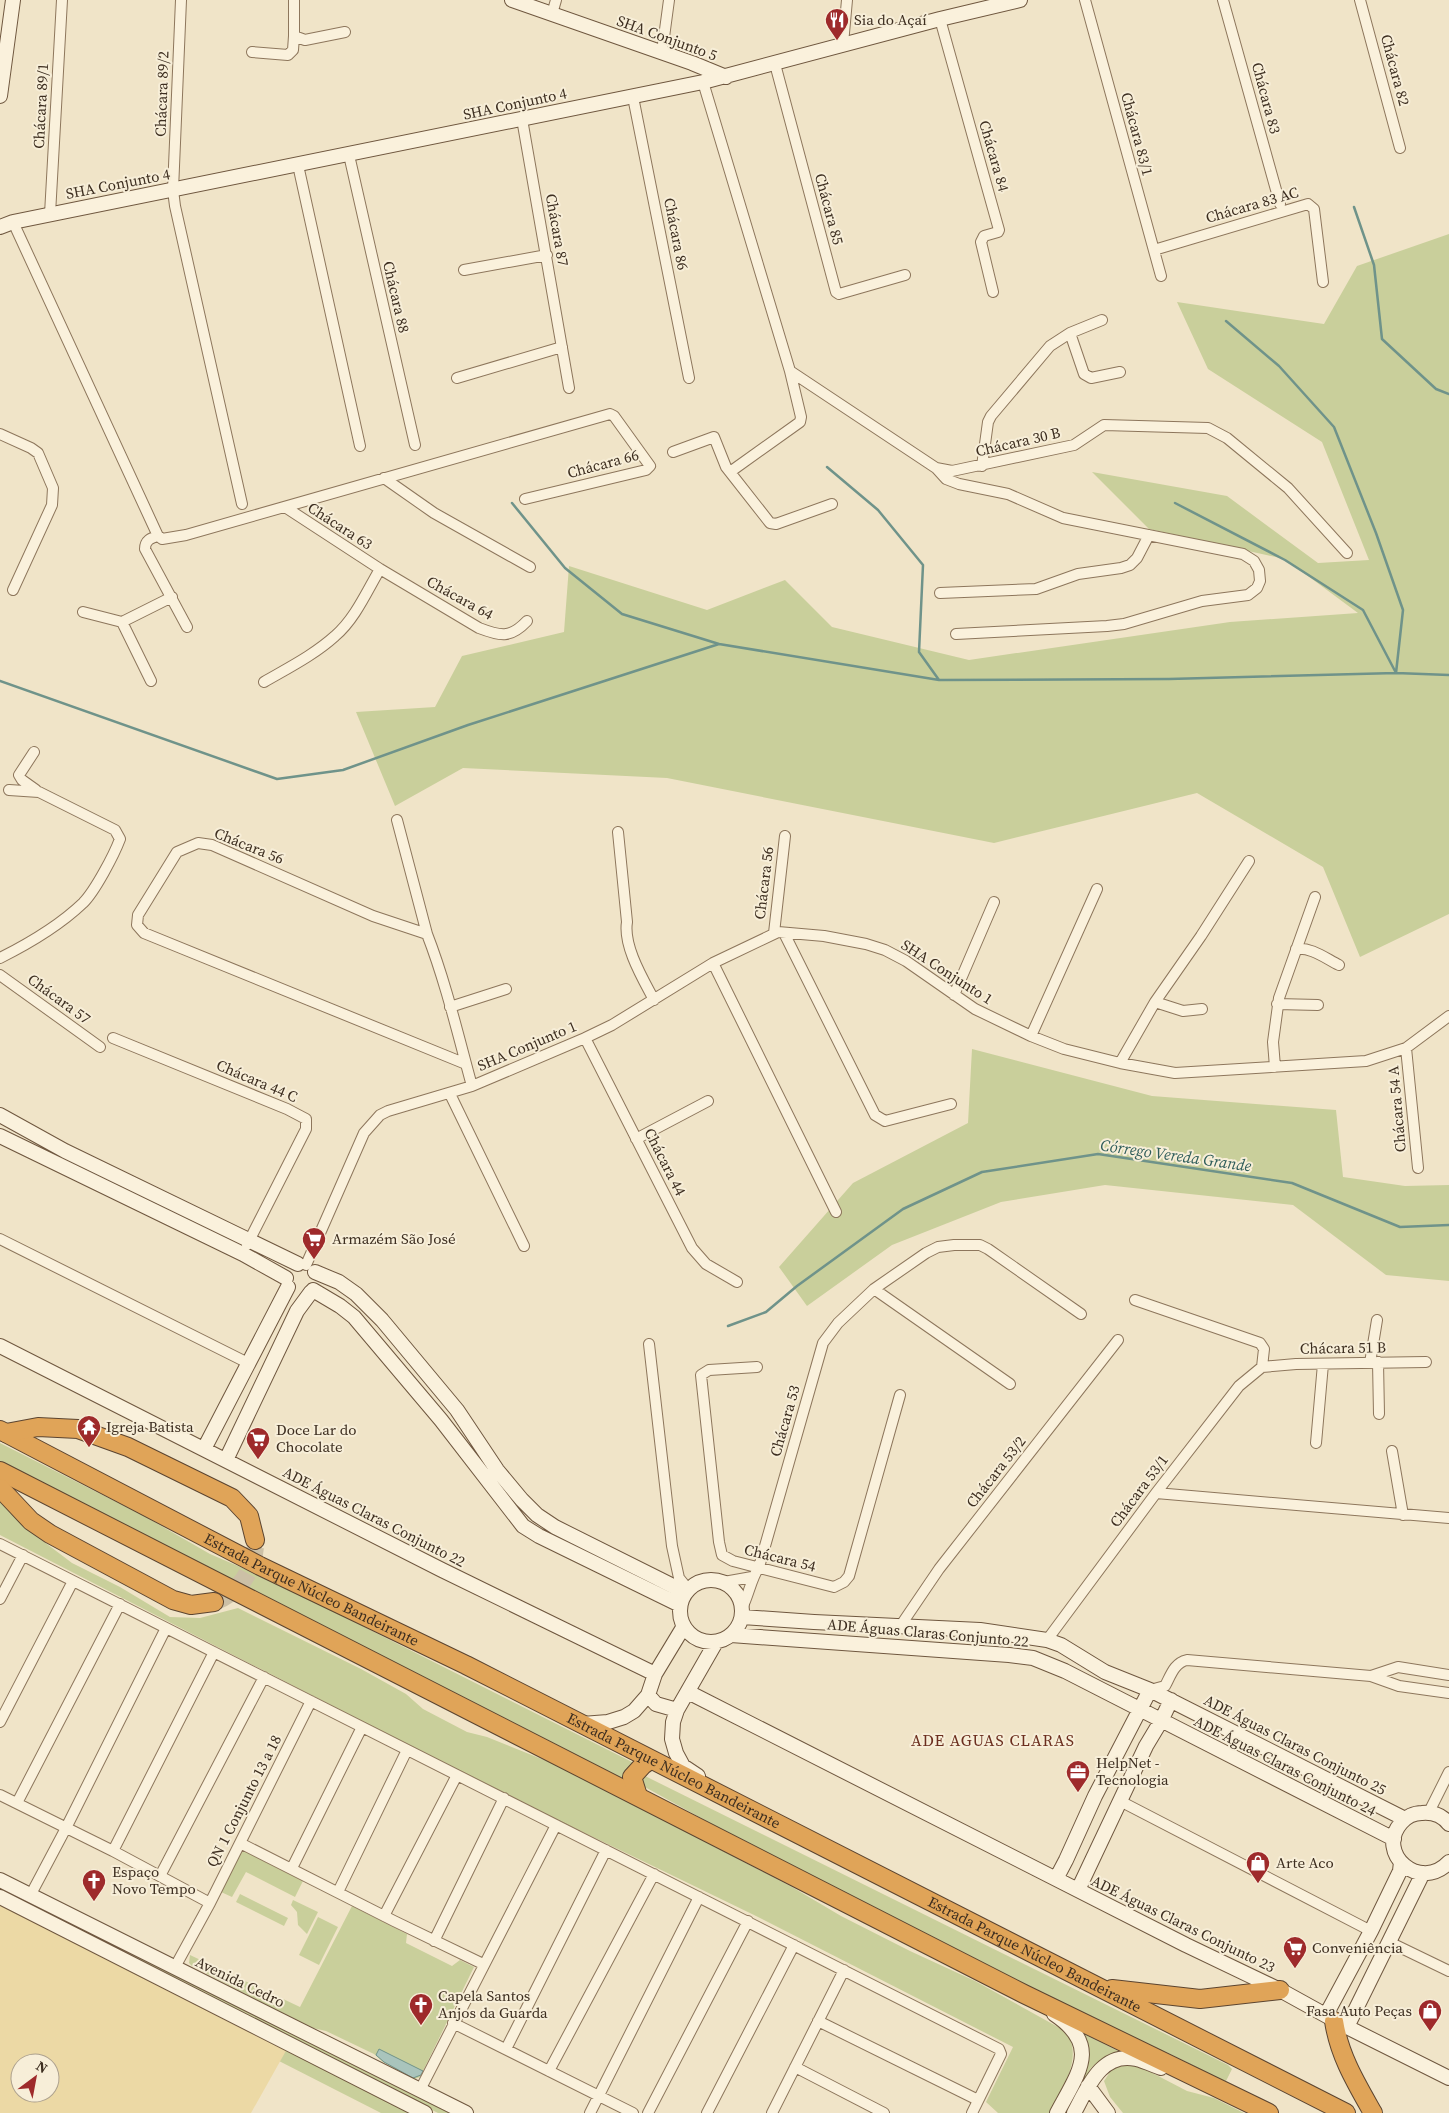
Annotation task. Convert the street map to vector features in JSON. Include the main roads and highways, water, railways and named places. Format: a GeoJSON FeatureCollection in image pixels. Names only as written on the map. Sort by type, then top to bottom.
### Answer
{"type":"FeatureCollection","features":[{"type":"Feature","properties":{"kind":"highway"},"geometry":{"type":"LineString","coordinates":[[3,1432],[38,1427],[78,1429],[128,1446],[232,1498],[249,1516],[255,1540]]}},
{"type":"Feature","properties":{"kind":"highway","name":"Estrada Parque Núcleo Bandeirante"},"geometry":{"type":"LineString","coordinates":[[3,1432],[260,1566],[466,1666],[1346,2113]]}},
{"type":"Feature","properties":{"kind":"highway"},"geometry":{"type":"LineString","coordinates":[[0,1471],[1024,1994],[1268,2113]]}},
{"type":"Feature","properties":{"kind":"highway"},"geometry":{"type":"LineString","coordinates":[[0,1488],[31,1521],[50,1534],[155,1590],[184,1604],[199,1605],[214,1602]]}},
{"type":"Feature","properties":{"kind":"highway"},"geometry":{"type":"LineString","coordinates":[[638,1796],[632,1777],[642,1764],[650,1760]]}},
{"type":"Feature","properties":{"kind":"highway"},"geometry":{"type":"LineString","coordinates":[[1098,1987],[1200,1999],[1280,1990]]}},
{"type":"Feature","properties":{"kind":"highway"},"geometry":{"type":"LineString","coordinates":[[1336,2021],[1337,2040],[1345,2061],[1373,2113]]}},
{"type":"Feature","properties":{"kind":"water"},"geometry":{"type":"Polygon","coordinates":[[[379,2049],[423,2071],[421,2075],[413,2078],[384,2062],[376,2055],[379,2049]]]}},
{"type":"Feature","properties":{"kind":"waterway"},"geometry":{"type":"LineString","coordinates":[[1354,207],[1374,265],[1382,339],[1436,389],[1449,394]]}},
{"type":"Feature","properties":{"kind":"waterway"},"geometry":{"type":"LineString","coordinates":[[1226,321],[1279,366],[1334,427],[1376,533],[1403,610],[1396,673]]}},
{"type":"Feature","properties":{"kind":"waterway"},"geometry":{"type":"LineString","coordinates":[[827,467],[878,510],[923,565],[919,652],[939,680]]}},
{"type":"Feature","properties":{"kind":"waterway"},"geometry":{"type":"LineString","coordinates":[[512,503],[565,568],[622,614],[719,644]]}},
{"type":"Feature","properties":{"kind":"waterway"},"geometry":{"type":"LineString","coordinates":[[1175,503],[1285,560],[1363,610],[1395,671]]}},
{"type":"Feature","properties":{"kind":"waterway"},"geometry":{"type":"LineString","coordinates":[[0,681],[277,779],[343,770],[468,725],[719,644],[939,680],[1169,679],[1396,673],[1449,675]]}},
{"type":"Feature","properties":{"kind":"waterway","name":"Córrego Vereda Grande"},"geometry":{"type":"LineString","coordinates":[[728,1326],[766,1312],[797,1286],[903,1209],[982,1172],[1098,1154],[1292,1183],[1400,1227],[1449,1225]]}},
{"type":"Feature","properties":{"kind":"tunnel"},"geometry":{"type":"LineString","coordinates":[[214,1602],[232,1592],[245,1578],[253,1560],[255,1540]]}},
{"type":"Feature","properties":{"kind":"place","name":"Sia do Açaí"},"geometry":{"type":"Point","coordinates":[837,41]}},
{"type":"Feature","properties":{"kind":"place","name":"Armazém São José"},"geometry":{"type":"Point","coordinates":[314,1260]}},
{"type":"Feature","properties":{"kind":"place","name":"Igreja Batista"},"geometry":{"type":"Point","coordinates":[89,1448]}},
{"type":"Feature","properties":{"kind":"place","name":"Doce Lar do Chocolate"},"geometry":{"type":"Point","coordinates":[258,1460]}},
{"type":"Feature","properties":{"kind":"place","name":"HelpNet - Tecnologia"},"geometry":{"type":"Point","coordinates":[1078,1793]}},
{"type":"Feature","properties":{"kind":"place","name":"Arte Aco"},"geometry":{"type":"Point","coordinates":[1258,1884]}},
{"type":"Feature","properties":{"kind":"place","name":"Espaço Novo Tempo"},"geometry":{"type":"Point","coordinates":[94,1902]}},
{"type":"Feature","properties":{"kind":"place","name":"Conveniência"},"geometry":{"type":"Point","coordinates":[1295,1969]}},
{"type":"Feature","properties":{"kind":"place","name":"Capela Santos Anjos da Guarda"},"geometry":{"type":"Point","coordinates":[421,2026]}},
{"type":"Feature","properties":{"kind":"place","name":"Fasa Auto Peças"},"geometry":{"type":"Point","coordinates":[1430,2032]}},
{"type":"Feature","properties":{"kind":"district","name":"ADE AGUAS CLARAS"},"geometry":{"type":"Point","coordinates":[993,1740]}}]}
